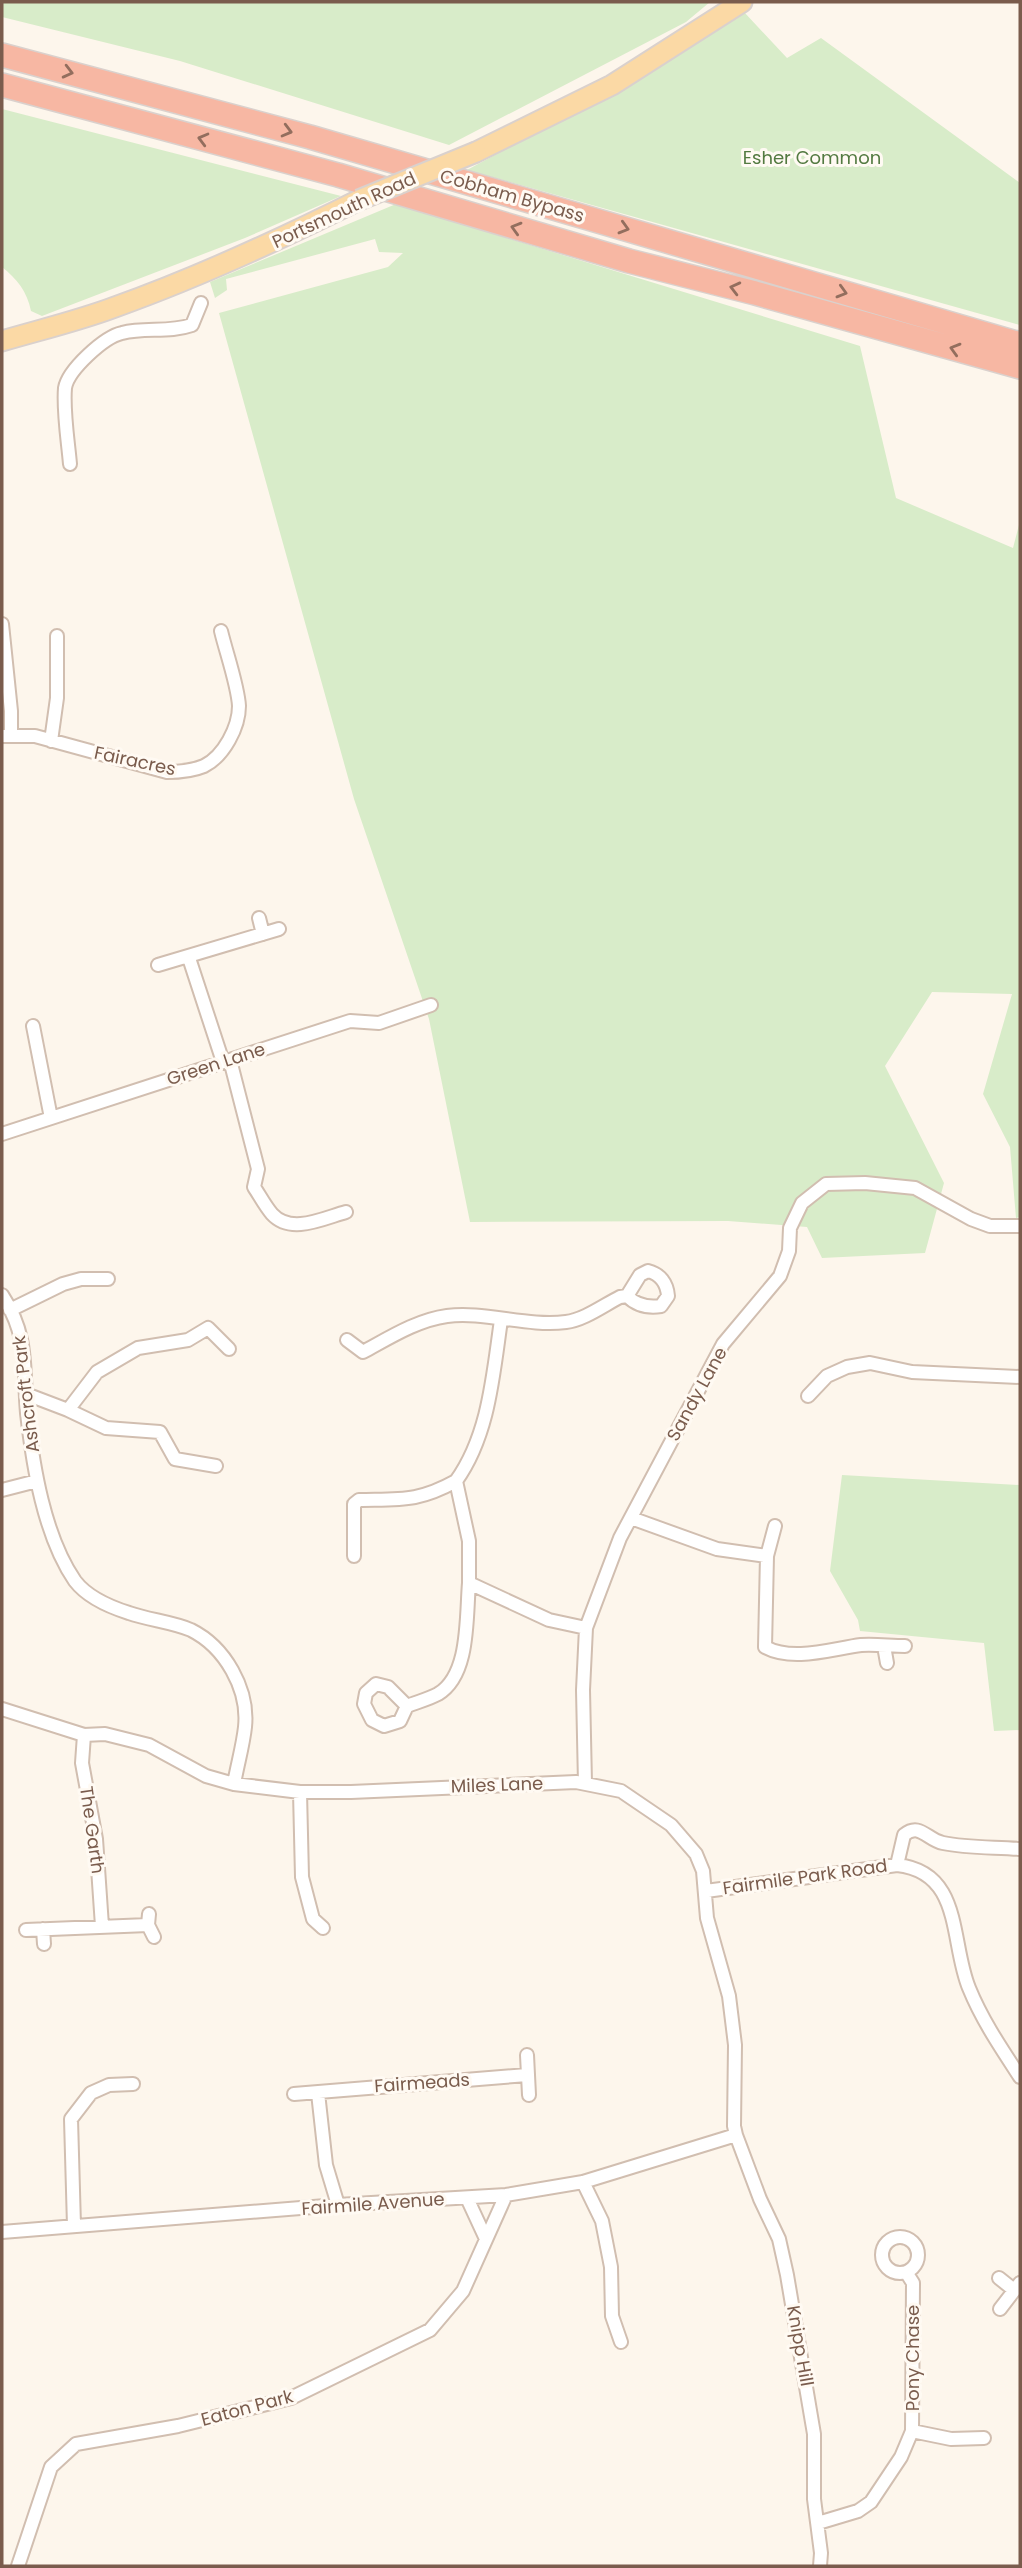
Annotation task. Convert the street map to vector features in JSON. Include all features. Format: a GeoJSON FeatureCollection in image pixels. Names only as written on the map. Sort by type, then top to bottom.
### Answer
{"type":"FeatureCollection","features":[{"type":"Feature","properties":{"kind":"highway","name":"Cobham Bypass"},"geometry":{"type":"LineString","coordinates":[[2,55],[310,137],[1020,344]]}},
{"type":"Feature","properties":{"kind":"highway","name":"Cobham Bypass"},"geometry":{"type":"LineString","coordinates":[[2,85],[338,174],[629,261],[755,293],[1020,368]]}},
{"type":"Feature","properties":{"kind":"main road","name":"Portsmouth Road"},"geometry":{"type":"LineString","coordinates":[[2,341],[112,308],[194,277],[279,241],[359,200],[477,152],[612,85],[742,2]]}},
{"type":"Feature","properties":{"kind":"street"},"geometry":{"type":"LineString","coordinates":[[70,464],[65,385],[84,359],[99,344],[121,332],[178,330],[192,325],[201,303]]}},
{"type":"Feature","properties":{"kind":"street"},"geometry":{"type":"LineString","coordinates":[[2,624],[12,711],[6,736]]}},
{"type":"Feature","properties":{"kind":"street","name":"Fairacres"},"geometry":{"type":"LineString","coordinates":[[6,736],[35,736],[167,772],[185,772],[207,765],[223,748],[235,728],[239,706],[221,631]]}},
{"type":"Feature","properties":{"kind":"street"},"geometry":{"type":"LineString","coordinates":[[51,741],[58,698],[57,636]]}},
{"type":"Feature","properties":{"kind":"street"},"geometry":{"type":"LineString","coordinates":[[259,919],[263,934]]}},
{"type":"Feature","properties":{"kind":"street"},"geometry":{"type":"LineString","coordinates":[[158,965],[189,958],[279,929]]}},
{"type":"Feature","properties":{"kind":"street"},"geometry":{"type":"LineString","coordinates":[[189,958],[226,1061],[258,1168],[254,1186],[273,1215],[284,1223],[296,1225],[346,1212]]}},
{"type":"Feature","properties":{"kind":"street","name":"Green Lane"},"geometry":{"type":"LineString","coordinates":[[2,1134],[350,1021],[379,1023],[431,1005]]}},
{"type":"Feature","properties":{"kind":"street"},"geometry":{"type":"LineString","coordinates":[[33,1026],[51,1118]]}},
{"type":"Feature","properties":{"kind":"street","name":"Sandy Lane"},"geometry":{"type":"LineString","coordinates":[[585,1783],[583,1690],[586,1628],[620,1538],[723,1344],[780,1276],[789,1251],[790,1228],[802,1203],[826,1184],[865,1183],[915,1188],[971,1219],[990,1226],[1020,1226]]}},
{"type":"Feature","properties":{"kind":"street"},"geometry":{"type":"LineString","coordinates":[[10,1310],[63,1284],[81,1279],[108,1279]]}},
{"type":"Feature","properties":{"kind":"street","name":"Ashcroft Park"},"geometry":{"type":"LineString","coordinates":[[2,1295],[21,1332],[37,1481],[62,1559],[77,1584],[105,1605],[190,1630],[211,1643],[229,1663],[243,1696],[246,1725],[234,1784]]}},
{"type":"Feature","properties":{"kind":"street"},"geometry":{"type":"LineString","coordinates":[[347,1340],[363,1352],[408,1328],[435,1318],[463,1315],[501,1320],[569,1322],[627,1296]]}},
{"type":"Feature","properties":{"kind":"street"},"geometry":{"type":"LineString","coordinates":[[354,1556],[354,1504],[359,1500],[413,1499],[436,1492],[456,1481],[469,1462],[482,1428],[501,1320]]}},
{"type":"Feature","properties":{"kind":"street"},"geometry":{"type":"LineString","coordinates":[[68,1410],[97,1373],[138,1348],[188,1340],[208,1328],[229,1349]]}},
{"type":"Feature","properties":{"kind":"street"},"geometry":{"type":"LineString","coordinates":[[808,1396],[827,1376],[847,1367],[870,1363],[912,1372],[1020,1377]]}},
{"type":"Feature","properties":{"kind":"street"},"geometry":{"type":"LineString","coordinates":[[26,1394],[106,1428],[160,1432],[175,1459],[216,1466]]}},
{"type":"Feature","properties":{"kind":"street"},"geometry":{"type":"LineString","coordinates":[[2,1490],[37,1481]]}},
{"type":"Feature","properties":{"kind":"street"},"geometry":{"type":"LineString","coordinates":[[407,1706],[438,1694],[455,1678],[462,1658],[469,1583],[469,1541],[456,1481]]}},
{"type":"Feature","properties":{"kind":"street"},"geometry":{"type":"LineString","coordinates":[[631,1518],[717,1549],[767,1556]]}},
{"type":"Feature","properties":{"kind":"street"},"geometry":{"type":"LineString","coordinates":[[775,1526],[767,1556],[765,1647],[775,1652],[820,1653],[864,1645],[905,1646]]}},
{"type":"Feature","properties":{"kind":"street"},"geometry":{"type":"LineString","coordinates":[[469,1583],[549,1620],[586,1628]]}},
{"type":"Feature","properties":{"kind":"street"},"geometry":{"type":"LineString","coordinates":[[884,1646],[887,1663]]}},
{"type":"Feature","properties":{"kind":"street","name":"Miles Lane"},"geometry":{"type":"LineString","coordinates":[[2,1709],[84,1735],[105,1734],[149,1745],[206,1776],[234,1784],[300,1792],[351,1793],[485,1785],[585,1783],[621,1791],[671,1825],[696,1854],[703,1871],[707,1918],[729,1996],[735,2045],[736,2135]]}},
{"type":"Feature","properties":{"kind":"street","name":"The Garth"},"geometry":{"type":"LineString","coordinates":[[84,1735],[82,1763],[96,1839],[102,1926]]}},
{"type":"Feature","properties":{"kind":"street"},"geometry":{"type":"LineString","coordinates":[[300,1792],[302,1877],[313,1919],[323,1928]]}},
{"type":"Feature","properties":{"kind":"street"},"geometry":{"type":"LineString","coordinates":[[897,1865],[904,1835],[917,1830],[942,1843],[1020,1849]]}},
{"type":"Feature","properties":{"kind":"street","name":"Fairmile Park Road"},"geometry":{"type":"LineString","coordinates":[[706,1891],[897,1865],[915,1867],[930,1876],[940,1887],[952,1916],[968,1985],[986,2024],[1020,2077]]}},
{"type":"Feature","properties":{"kind":"street"},"geometry":{"type":"LineString","coordinates":[[26,1930],[150,1925]]}},
{"type":"Feature","properties":{"kind":"street"},"geometry":{"type":"LineString","coordinates":[[43,1929],[44,1944]]}},
{"type":"Feature","properties":{"kind":"street"},"geometry":{"type":"LineString","coordinates":[[527,2055],[529,2095]]}},
{"type":"Feature","properties":{"kind":"street","name":"Fairmeads"},"geometry":{"type":"LineString","coordinates":[[295,2094],[527,2076]]}},
{"type":"Feature","properties":{"kind":"street"},"geometry":{"type":"LineString","coordinates":[[74,2226],[71,2119],[90,2093],[109,2085],[133,2084]]}},
{"type":"Feature","properties":{"kind":"street"},"geometry":{"type":"LineString","coordinates":[[318,2093],[326,2165],[338,2205]]}},
{"type":"Feature","properties":{"kind":"street","name":"Fairmile Avenue"},"geometry":{"type":"LineString","coordinates":[[2,2232],[338,2205],[506,2195],[583,2182],[736,2135]]}},
{"type":"Feature","properties":{"kind":"street","name":"Knipp Hill"},"geometry":{"type":"LineString","coordinates":[[736,2135],[760,2199],[779,2239],[787,2275],[814,2434],[814,2499],[820,2566]]}},
{"type":"Feature","properties":{"kind":"street"},"geometry":{"type":"LineString","coordinates":[[583,2182],[602,2221],[611,2267],[612,2316],[621,2342]]}},
{"type":"Feature","properties":{"kind":"street","name":"Eaton Park"},"geometry":{"type":"LineString","coordinates":[[18,2566],[51,2466],[76,2444],[178,2426],[291,2398],[430,2330],[463,2291],[506,2195]]}},
{"type":"Feature","properties":{"kind":"street"},"geometry":{"type":"LineString","coordinates":[[467,2198],[486,2239]]}},
{"type":"Feature","properties":{"kind":"street","name":"Pony Chase"},"geometry":{"type":"LineString","coordinates":[[818,2523],[858,2511],[871,2502],[901,2457],[912,2431],[913,2283],[906,2272]]}},
{"type":"Feature","properties":{"kind":"street"},"geometry":{"type":"LineString","coordinates":[[999,2278],[1017,2286],[1000,2309]]}},
{"type":"Feature","properties":{"kind":"street"},"geometry":{"type":"LineString","coordinates":[[912,2431],[951,2439],[984,2438]]}},
{"type":"Feature","properties":{"kind":"green space"},"geometry":{"type":"Polygon","coordinates":[[[2,2],[710,2],[686,22],[449,145],[180,61],[2,17],[2,2]]]}},
{"type":"Feature","properties":{"kind":"green space","name":"Esher Common"},"geometry":{"type":"Polygon","coordinates":[[[744,12],[787,58],[821,38],[1020,183],[1020,325],[467,170],[609,93],[744,12]]]}},
{"type":"Feature","properties":{"kind":"green space"},"geometry":{"type":"Polygon","coordinates":[[[2,109],[341,196],[245,238],[42,316],[31,311],[21,286],[2,267],[2,109]]]}},
{"type":"Feature","properties":{"kind":"green space"},"geometry":{"type":"Polygon","coordinates":[[[396,204],[860,346],[896,498],[1013,548],[1020,521],[1020,1217],[1016,1218],[1010,1147],[983,1094],[1012,994],[932,992],[885,1066],[944,1183],[925,1253],[822,1258],[807,1227],[728,1221],[470,1222],[429,1019],[354,799],[219,313],[388,267],[403,253],[379,252],[375,239],[226,279],[227,290],[215,298],[210,282],[396,204]]]}},
{"type":"Feature","properties":{"kind":"green space"},"geometry":{"type":"Polygon","coordinates":[[[842,1475],[1020,1485],[1020,1730],[994,1731],[984,1643],[860,1631],[858,1620],[830,1571],[842,1475]]]}}]}
